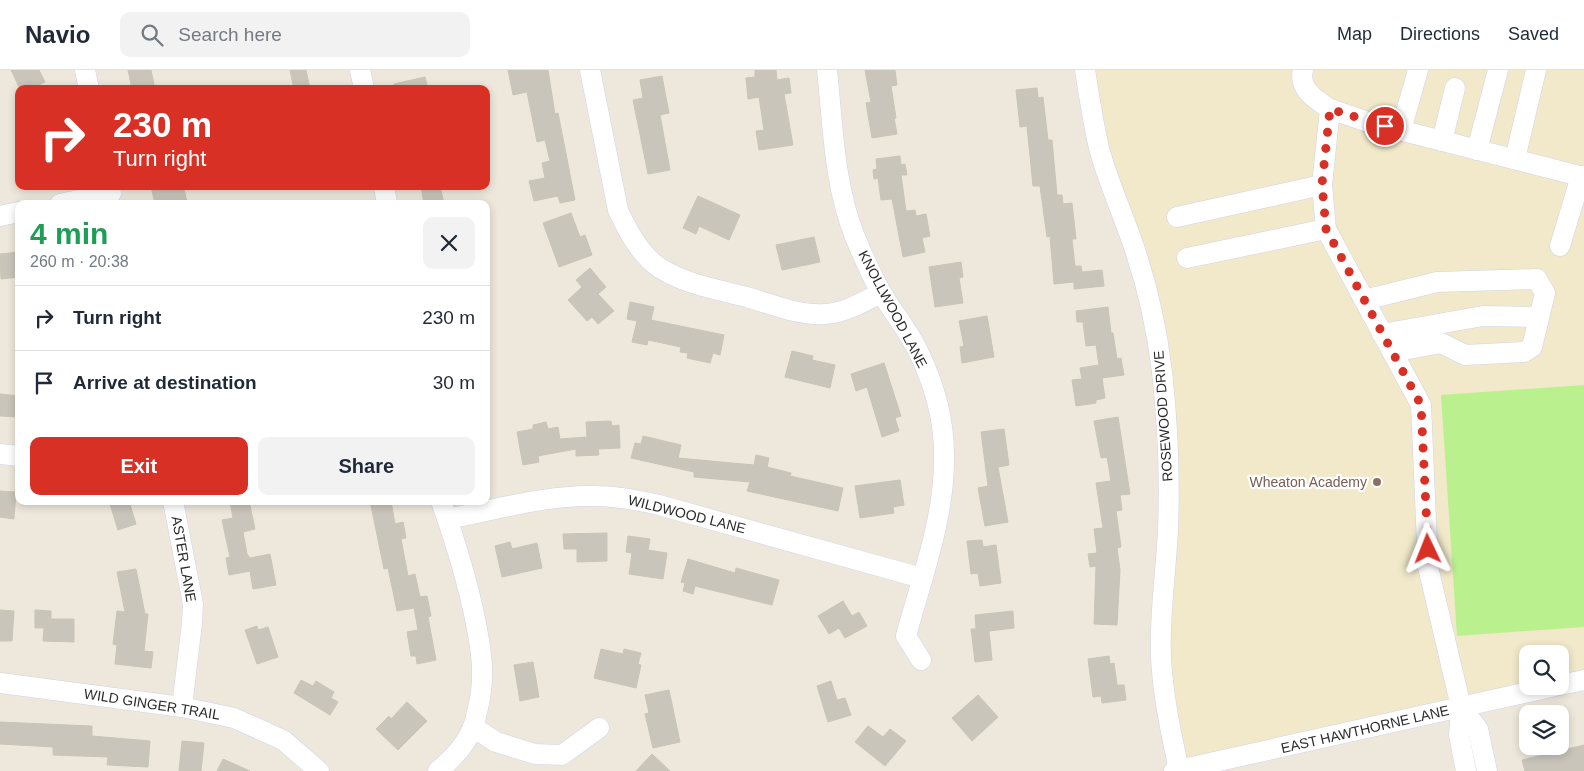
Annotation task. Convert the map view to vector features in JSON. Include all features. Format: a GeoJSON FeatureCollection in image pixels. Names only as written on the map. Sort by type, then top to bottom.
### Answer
{"type":"FeatureCollection","features":[{"type":"Feature","properties":{"kind":"street"},"geometry":{"type":"LineString","coordinates":[[85,70],[89,85]]}},
{"type":"Feature","properties":{"kind":"street"},"geometry":{"type":"LineString","coordinates":[[360,70],[363,85]]}},
{"type":"Feature","properties":{"kind":"street"},"geometry":{"type":"LineString","coordinates":[[590,70],[618,210],[627,230],[659,268],[700,284],[810,314],[835,313],[848,309],[881,293]]}},
{"type":"Feature","properties":{"kind":"street","name":"KNOLLWOOD LANE"},"geometry":{"type":"LineString","coordinates":[[827,70],[837,168],[845,208],[863,257],[881,293],[903,324],[919,352],[932,383],[939,410],[944,455],[941,501],[906,636],[921,660]]}},
{"type":"Feature","properties":{"kind":"street","name":"ROSEWOOD DRIVE"},"geometry":{"type":"LineString","coordinates":[[1085,70],[1100,148],[1113,192],[1134,245],[1151,304],[1162,370],[1169,477],[1161,658],[1167,714],[1177,770]]}},
{"type":"Feature","properties":{"kind":"street"},"geometry":{"type":"LineString","coordinates":[[1303,70],[1301,76],[1310,96],[1330,109],[1442,141],[1582,176],[1560,246]]}},
{"type":"Feature","properties":{"kind":"street"},"geometry":{"type":"LineString","coordinates":[[1401,130],[1418,70]]}},
{"type":"Feature","properties":{"kind":"street"},"geometry":{"type":"LineString","coordinates":[[1477,150],[1498,70]]}},
{"type":"Feature","properties":{"kind":"street"},"geometry":{"type":"LineString","coordinates":[[1515,159],[1536,70]]}},
{"type":"Feature","properties":{"kind":"street"},"geometry":{"type":"LineString","coordinates":[[1442,141],[1455,88]]}},
{"type":"Feature","properties":{"kind":"street"},"geometry":{"type":"LineString","coordinates":[[1330,109],[1322,184],[1326,229],[1421,405],[1428,567],[1461,707],[1458,736],[1466,771]]}},
{"type":"Feature","properties":{"kind":"street"},"geometry":{"type":"LineString","coordinates":[[1177,217],[1322,184]]}},
{"type":"Feature","properties":{"kind":"street"},"geometry":{"type":"LineString","coordinates":[[80,200],[111,194]]}},
{"type":"Feature","properties":{"kind":"street"},"geometry":{"type":"LineString","coordinates":[[0,216],[15,213]]}},
{"type":"Feature","properties":{"kind":"street"},"geometry":{"type":"LineString","coordinates":[[1187,258],[1326,229]]}},
{"type":"Feature","properties":{"kind":"street"},"geometry":{"type":"LineString","coordinates":[[1364,300],[1437,282],[1537,279],[1546,293],[1532,347],[1524,352],[1466,355],[1441,343],[1392,352]]}},
{"type":"Feature","properties":{"kind":"street"},"geometry":{"type":"LineString","coordinates":[[1382,334],[1483,316],[1539,317]]}},
{"type":"Feature","properties":{"kind":"street"},"geometry":{"type":"LineString","coordinates":[[0,454],[15,456]]}},
{"type":"Feature","properties":{"kind":"street","name":"WILDWOOD LANE"},"geometry":{"type":"LineString","coordinates":[[490,505],[562,497],[622,497],[658,505],[922,578]]}},
{"type":"Feature","properties":{"kind":"street","name":"ASTER LANE"},"geometry":{"type":"LineString","coordinates":[[174,505],[193,604],[182,707]]}},
{"type":"Feature","properties":{"kind":"street","name":"WILDWOOD LANE"},"geometry":{"type":"LineString","coordinates":[[444,510],[489,505]]}},
{"type":"Feature","properties":{"kind":"street"},"geometry":{"type":"LineString","coordinates":[[438,771],[460,748],[473,727],[482,693],[482,660],[469,592],[444,510]]}},
{"type":"Feature","properties":{"kind":"street"},"geometry":{"type":"LineString","coordinates":[[1569,683],[1584,680]]}},
{"type":"Feature","properties":{"kind":"street","name":"WILD GINGER TRAIL"},"geometry":{"type":"LineString","coordinates":[[0,683],[217,713],[252,725],[283,740],[319,771]]}},
{"type":"Feature","properties":{"kind":"street","name":"EAST HAWTHORNE LANE"},"geometry":{"type":"LineString","coordinates":[[1177,770],[1519,694]]}},
{"type":"Feature","properties":{"kind":"street"},"geometry":{"type":"LineString","coordinates":[[1461,707],[1478,729],[1487,771]]}},
{"type":"Feature","properties":{"kind":"street"},"geometry":{"type":"LineString","coordinates":[[473,727],[496,742],[535,754],[562,755],[599,728]]}},
{"type":"Feature","properties":{"kind":"shaded area","name":"Wheaton Academy"},"geometry":{"type":"Polygon","coordinates":[[[1091,70],[1584,70],[1584,671],[1569,674],[1569,645],[1519,645],[1519,686],[1184,764],[1170,706],[1170,412],[1113,177],[1091,70]]]}},
{"type":"Feature","properties":{"kind":"green space"},"geometry":{"type":"Polygon","coordinates":[[[1584,385],[1584,627],[1457,636],[1441,395],[1584,385]]]}},
{"type":"Feature","properties":{"kind":"building"},"geometry":{"type":"Polygon","coordinates":[[[11,70],[39,70],[45,82],[39,85],[18,85],[11,70]]]}},
{"type":"Feature","properties":{"kind":"building"},"geometry":{"type":"Polygon","coordinates":[[[128,70],[151,70],[154,85],[131,85],[128,70]]]}},
{"type":"Feature","properties":{"kind":"building"},"geometry":{"type":"Polygon","coordinates":[[[290,70],[306,70],[309,85],[293,85],[290,70]]]}},
{"type":"Feature","properties":{"kind":"building"},"geometry":{"type":"Polygon","coordinates":[[[508,70],[548,70],[555,114],[558,113],[575,200],[560,203],[558,196],[534,201],[529,181],[545,178],[542,163],[550,161],[545,140],[537,142],[527,92],[513,95],[508,70]]]}},
{"type":"Feature","properties":{"kind":"building"},"geometry":{"type":"Polygon","coordinates":[[[755,70],[776,70],[777,80],[789,78],[791,93],[784,94],[793,145],[759,150],[756,131],[764,130],[759,97],[748,99],[746,78],[755,77],[755,70]]]}},
{"type":"Feature","properties":{"kind":"building"},"geometry":{"type":"Polygon","coordinates":[[[865,70],[895,70],[897,85],[891,86],[897,134],[872,138],[866,103],[871,102],[865,70]]]}},
{"type":"Feature","properties":{"kind":"building"},"geometry":{"type":"Polygon","coordinates":[[[662,76],[669,113],[660,115],[670,170],[648,174],[633,100],[643,98],[640,80],[662,76]]]}},
{"type":"Feature","properties":{"kind":"building"},"geometry":{"type":"Polygon","coordinates":[[[425,77],[427,85],[394,85],[425,77]]]}},
{"type":"Feature","properties":{"kind":"building"},"geometry":{"type":"Polygon","coordinates":[[[1037,88],[1038,98],[1043,97],[1048,140],[1052,140],[1057,195],[1062,195],[1063,204],[1072,203],[1076,239],[1072,239],[1075,266],[1081,266],[1082,272],[1102,270],[1104,286],[1074,289],[1074,282],[1054,284],[1050,236],[1047,237],[1040,186],[1033,186],[1027,126],[1020,127],[1016,90],[1037,88]]]}},
{"type":"Feature","properties":{"kind":"building"},"geometry":{"type":"Polygon","coordinates":[[[900,156],[901,165],[905,164],[907,175],[901,175],[906,211],[915,210],[916,216],[926,214],[930,236],[922,238],[925,252],[903,257],[892,199],[881,200],[878,178],[874,179],[873,170],[877,169],[876,159],[900,156]]]}},
{"type":"Feature","properties":{"kind":"building"},"geometry":{"type":"Polygon","coordinates":[[[152,190],[184,190],[187,200],[154,200],[152,190]]]}},
{"type":"Feature","properties":{"kind":"building"},"geometry":{"type":"Polygon","coordinates":[[[422,190],[441,190],[443,200],[423,200],[422,190]]]}},
{"type":"Feature","properties":{"kind":"building"},"geometry":{"type":"Polygon","coordinates":[[[698,196],[740,215],[729,240],[699,226],[696,234],[683,228],[698,196]]]}},
{"type":"Feature","properties":{"kind":"building"},"geometry":{"type":"Polygon","coordinates":[[[571,213],[580,237],[585,235],[592,255],[559,267],[543,223],[571,213]]]}},
{"type":"Feature","properties":{"kind":"building"},"geometry":{"type":"Polygon","coordinates":[[[814,237],[820,262],[782,270],[776,245],[814,237]]]}},
{"type":"Feature","properties":{"kind":"building"},"geometry":{"type":"Polygon","coordinates":[[[15,252],[15,277],[1,279],[0,254],[15,252]]]}},
{"type":"Feature","properties":{"kind":"building"},"geometry":{"type":"Polygon","coordinates":[[[961,262],[963,277],[959,278],[963,303],[935,307],[929,267],[961,262]]]}},
{"type":"Feature","properties":{"kind":"building"},"geometry":{"type":"Polygon","coordinates":[[[590,268],[606,287],[598,294],[614,311],[598,324],[592,317],[587,321],[568,300],[582,287],[576,280],[590,268]]]}},
{"type":"Feature","properties":{"kind":"building"},"geometry":{"type":"Polygon","coordinates":[[[630,302],[654,307],[651,320],[724,335],[720,355],[713,353],[710,363],[687,358],[688,353],[680,352],[681,347],[648,340],[647,345],[632,342],[637,321],[627,319],[630,302]]]}},
{"type":"Feature","properties":{"kind":"building"},"geometry":{"type":"Polygon","coordinates":[[[1108,307],[1117,359],[1121,358],[1124,375],[1102,378],[1105,398],[1096,400],[1096,403],[1076,406],[1072,380],[1082,379],[1080,368],[1099,365],[1096,345],[1086,346],[1083,322],[1077,322],[1076,311],[1108,307]]]}},
{"type":"Feature","properties":{"kind":"building"},"geometry":{"type":"Polygon","coordinates":[[[987,316],[994,357],[962,363],[960,347],[964,346],[959,321],[987,316]]]}},
{"type":"Feature","properties":{"kind":"building"},"geometry":{"type":"Polygon","coordinates":[[[792,351],[813,356],[812,360],[835,365],[830,388],[785,377],[792,351]]]}},
{"type":"Feature","properties":{"kind":"building"},"geometry":{"type":"Polygon","coordinates":[[[884,363],[901,416],[895,418],[899,431],[882,437],[867,387],[856,391],[851,374],[884,363]]]}},
{"type":"Feature","properties":{"kind":"building"},"geometry":{"type":"Polygon","coordinates":[[[0,394],[15,396],[15,417],[0,416],[0,394]]]}},
{"type":"Feature","properties":{"kind":"building"},"geometry":{"type":"Polygon","coordinates":[[[1118,417],[1130,494],[1120,495],[1122,510],[1116,511],[1121,547],[1117,548],[1120,570],[1117,625],[1094,624],[1096,566],[1090,567],[1088,554],[1097,553],[1094,529],[1103,528],[1096,483],[1111,481],[1107,457],[1101,458],[1094,421],[1118,417]]]}},
{"type":"Feature","properties":{"kind":"building"},"geometry":{"type":"Polygon","coordinates":[[[611,421],[612,426],[619,425],[620,448],[598,449],[599,455],[576,456],[576,449],[538,456],[539,462],[523,465],[517,432],[533,429],[533,425],[546,422],[548,429],[558,427],[560,439],[587,437],[586,422],[611,421]]]}},
{"type":"Feature","properties":{"kind":"building"},"geometry":{"type":"Polygon","coordinates":[[[1004,429],[1009,465],[998,467],[1008,522],[985,526],[978,488],[988,486],[981,432],[1004,429]]]}},
{"type":"Feature","properties":{"kind":"building"},"geometry":{"type":"Polygon","coordinates":[[[643,436],[681,445],[678,458],[754,465],[756,455],[769,458],[767,467],[791,473],[790,476],[843,488],[838,511],[747,491],[750,482],[694,477],[694,472],[631,458],[635,443],[641,444],[643,436]]]}},
{"type":"Feature","properties":{"kind":"building"},"geometry":{"type":"Polygon","coordinates":[[[900,480],[904,505],[893,507],[894,513],[860,518],[855,486],[900,480]]]}},
{"type":"Feature","properties":{"kind":"building"},"geometry":{"type":"Polygon","coordinates":[[[0,491],[15,492],[14,519],[0,517],[0,491]]]}},
{"type":"Feature","properties":{"kind":"building"},"geometry":{"type":"Polygon","coordinates":[[[110,505],[130,505],[136,524],[118,530],[110,505]]]}},
{"type":"Feature","properties":{"kind":"building"},"geometry":{"type":"Polygon","coordinates":[[[231,505],[250,505],[255,529],[243,532],[247,554],[250,558],[270,554],[276,585],[253,589],[250,571],[229,575],[226,558],[230,557],[222,520],[233,518],[231,505]]]}},
{"type":"Feature","properties":{"kind":"building"},"geometry":{"type":"Polygon","coordinates":[[[371,505],[392,505],[395,524],[403,522],[406,538],[401,539],[408,576],[415,574],[420,597],[427,596],[431,616],[428,617],[436,660],[417,664],[416,656],[411,656],[407,632],[418,630],[414,608],[397,611],[388,568],[384,569],[371,505]]]}},
{"type":"Feature","properties":{"kind":"building"},"geometry":{"type":"Polygon","coordinates":[[[607,533],[607,561],[577,562],[577,549],[564,549],[563,534],[607,533]]]}},
{"type":"Feature","properties":{"kind":"building"},"geometry":{"type":"Polygon","coordinates":[[[628,536],[650,539],[648,550],[667,553],[663,579],[629,574],[632,553],[626,552],[628,536]]]}},
{"type":"Feature","properties":{"kind":"building"},"geometry":{"type":"Polygon","coordinates":[[[982,540],[983,547],[996,545],[1001,583],[980,586],[978,573],[971,574],[967,541],[982,540]]]}},
{"type":"Feature","properties":{"kind":"building"},"geometry":{"type":"Polygon","coordinates":[[[510,542],[512,549],[537,543],[542,568],[502,577],[495,546],[510,542]]]}},
{"type":"Feature","properties":{"kind":"building"},"geometry":{"type":"Polygon","coordinates":[[[688,559],[735,573],[736,568],[779,580],[772,605],[695,586],[693,594],[683,591],[685,583],[681,582],[688,559]]]}},
{"type":"Feature","properties":{"kind":"building"},"geometry":{"type":"Polygon","coordinates":[[[136,569],[145,614],[148,614],[144,651],[153,652],[151,668],[115,664],[117,645],[113,644],[117,611],[125,612],[117,572],[136,569]]]}},
{"type":"Feature","properties":{"kind":"building"},"geometry":{"type":"Polygon","coordinates":[[[843,601],[852,616],[859,612],[867,626],[845,638],[839,628],[829,634],[818,616],[843,601]]]}},
{"type":"Feature","properties":{"kind":"building"},"geometry":{"type":"Polygon","coordinates":[[[0,610],[14,611],[12,641],[0,641],[0,610]]]}},
{"type":"Feature","properties":{"kind":"building"},"geometry":{"type":"Polygon","coordinates":[[[35,610],[51,611],[51,619],[74,619],[74,642],[43,641],[44,628],[35,628],[35,610]]]}},
{"type":"Feature","properties":{"kind":"building"},"geometry":{"type":"Polygon","coordinates":[[[1013,611],[1014,628],[989,631],[992,660],[975,662],[971,629],[976,629],[975,615],[1013,611]]]}},
{"type":"Feature","properties":{"kind":"building"},"geometry":{"type":"Polygon","coordinates":[[[257,626],[258,630],[268,627],[278,657],[257,664],[245,630],[257,626]]]}},
{"type":"Feature","properties":{"kind":"building"},"geometry":{"type":"Polygon","coordinates":[[[601,649],[623,654],[624,649],[641,653],[638,664],[641,665],[636,688],[594,678],[601,649]]]}},
{"type":"Feature","properties":{"kind":"building"},"geometry":{"type":"Polygon","coordinates":[[[1109,656],[1110,664],[1114,663],[1117,685],[1124,685],[1126,700],[1102,703],[1101,696],[1093,697],[1088,659],[1109,656]]]}},
{"type":"Feature","properties":{"kind":"building"},"geometry":{"type":"Polygon","coordinates":[[[533,662],[539,697],[520,701],[514,665],[533,662]]]}},
{"type":"Feature","properties":{"kind":"building"},"geometry":{"type":"Polygon","coordinates":[[[301,680],[313,686],[316,681],[334,692],[331,698],[338,702],[330,715],[294,693],[301,680]]]}},
{"type":"Feature","properties":{"kind":"building"},"geometry":{"type":"Polygon","coordinates":[[[831,681],[837,700],[845,698],[851,715],[828,722],[817,686],[831,681]]]}},
{"type":"Feature","properties":{"kind":"building"},"geometry":{"type":"Polygon","coordinates":[[[669,690],[680,742],[653,748],[645,714],[649,713],[645,695],[669,690]]]}},
{"type":"Feature","properties":{"kind":"building"},"geometry":{"type":"Polygon","coordinates":[[[978,695],[998,717],[972,741],[952,718],[978,695]]]}},
{"type":"Feature","properties":{"kind":"building"},"geometry":{"type":"Polygon","coordinates":[[[407,702],[427,721],[398,750],[376,729],[389,716],[391,719],[407,702]]]}},
{"type":"Feature","properties":{"kind":"building"},"geometry":{"type":"Polygon","coordinates":[[[0,722],[92,726],[92,736],[150,741],[148,767],[107,765],[108,757],[53,755],[53,747],[0,744],[0,722]]]}},
{"type":"Feature","properties":{"kind":"building"},"geometry":{"type":"Polygon","coordinates":[[[868,726],[883,737],[890,729],[906,741],[885,766],[855,742],[868,726]]]}},
{"type":"Feature","properties":{"kind":"building"},"geometry":{"type":"Polygon","coordinates":[[[182,741],[204,743],[201,771],[179,771],[182,741]]]}},
{"type":"Feature","properties":{"kind":"building"},"geometry":{"type":"Polygon","coordinates":[[[1584,745],[1584,771],[1525,771],[1522,760],[1543,755],[1569,755],[1569,749],[1584,745]]]}},
{"type":"Feature","properties":{"kind":"building"},"geometry":{"type":"Polygon","coordinates":[[[652,754],[670,771],[636,771],[652,754]]]}},
{"type":"Feature","properties":{"kind":"building"},"geometry":{"type":"Polygon","coordinates":[[[223,759],[250,771],[217,771],[223,759]]]}},
{"type":"Feature","properties":{"kind":"place","name":"Wheaton Academy"},"geometry":{"type":"Point","coordinates":[1377,482]}},
{"type":"Feature","properties":{"kind":"route"},"geometry":{"type":"LineString","coordinates":[[1385,126],[1330,109],[1322,184],[1326,229],[1421,405],[1428,549]]}}]}
